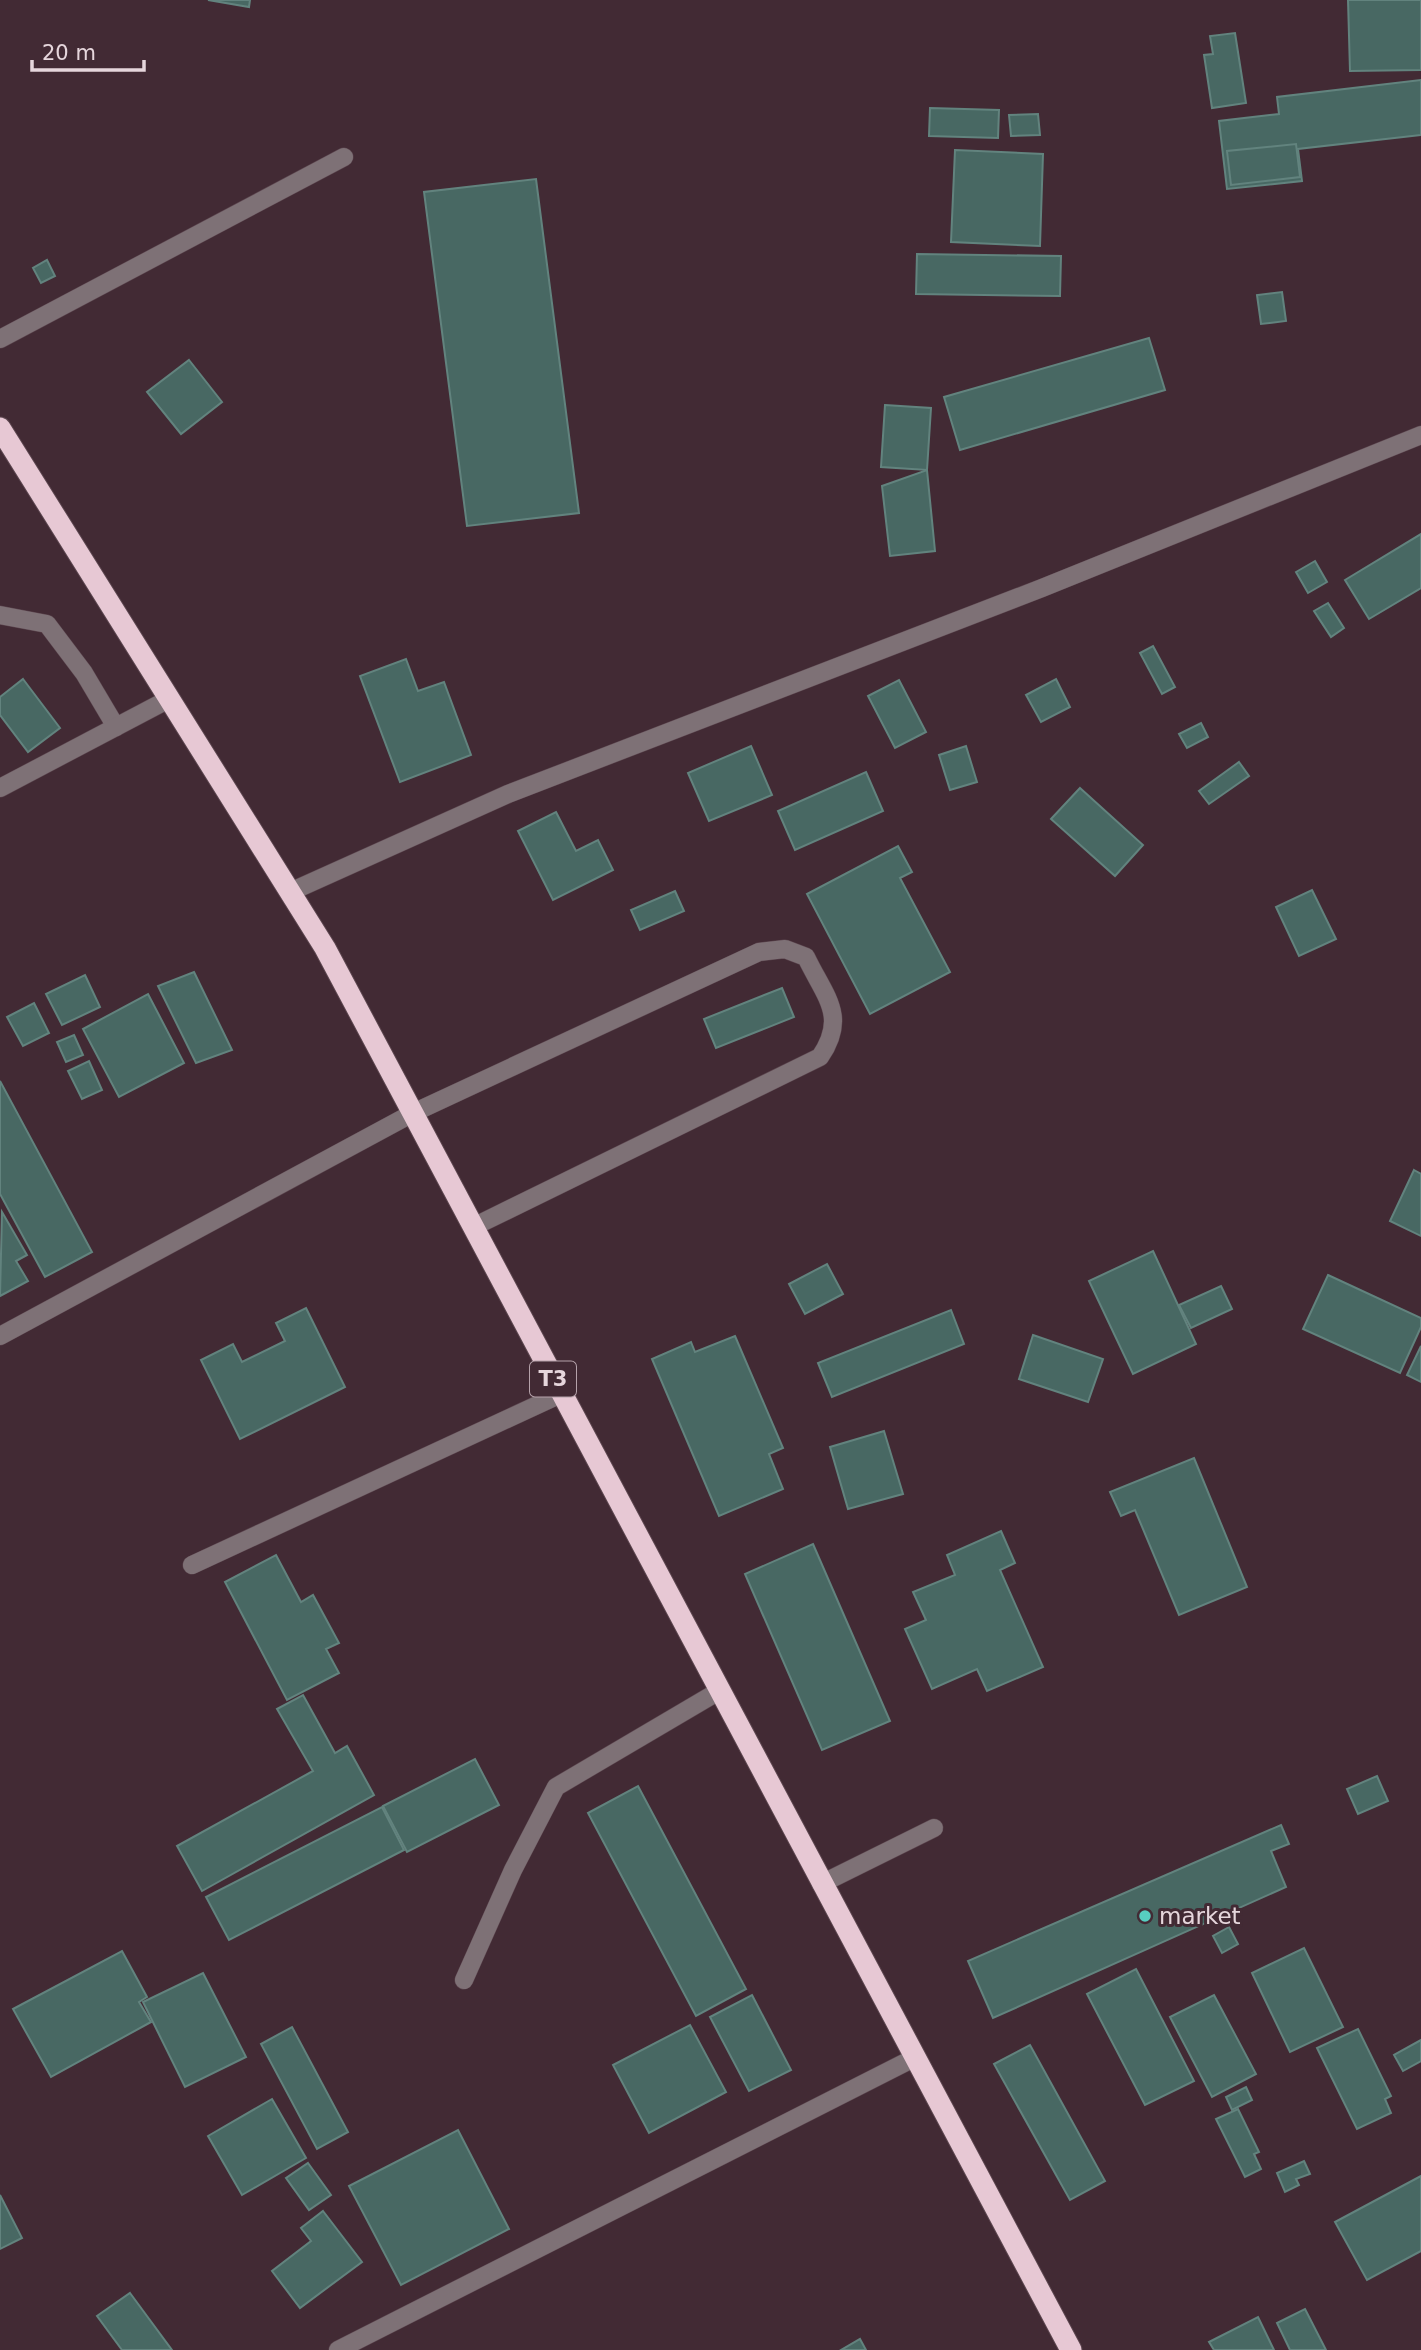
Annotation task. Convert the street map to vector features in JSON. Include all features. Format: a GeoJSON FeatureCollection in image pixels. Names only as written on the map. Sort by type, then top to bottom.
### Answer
{"type":"FeatureCollection","features":[{"type":"Feature","properties":{"kind":"highway","name":"T3"},"geometry":{"type":"LineString","coordinates":[[0,428],[325,948],[1071,2350]]}},
{"type":"Feature","properties":{"kind":"street"},"geometry":{"type":"LineString","coordinates":[[0,339],[344,157]]}},
{"type":"Feature","properties":{"kind":"street"},"geometry":{"type":"LineString","coordinates":[[290,892],[508,794],[1042,588],[1421,435]]}},
{"type":"Feature","properties":{"kind":"street"},"geometry":{"type":"LineString","coordinates":[[0,615],[47,624],[84,673],[116,727]]}},
{"type":"Feature","properties":{"kind":"street"},"geometry":{"type":"LineString","coordinates":[[0,788],[169,699]]}},
{"type":"Feature","properties":{"kind":"street"},"geometry":{"type":"LineString","coordinates":[[0,1336],[413,1113],[759,951],[785,949],[806,957],[835,1017],[832,1039],[820,1057],[473,1227]]}},
{"type":"Feature","properties":{"kind":"street"},"geometry":{"type":"LineString","coordinates":[[192,1565],[561,1394]]}},
{"type":"Feature","properties":{"kind":"street"},"geometry":{"type":"LineString","coordinates":[[464,1980],[513,1870],[556,1787],[719,1691]]}},
{"type":"Feature","properties":{"kind":"street"},"geometry":{"type":"LineString","coordinates":[[821,1884],[934,1828]]}},
{"type":"Feature","properties":{"kind":"street"},"geometry":{"type":"LineString","coordinates":[[338,2350],[914,2058]]}},
{"type":"Feature","properties":{"kind":"building"},"geometry":{"type":"Polygon","coordinates":[[[208,0],[250,0],[249,7],[208,0]]]}},
{"type":"Feature","properties":{"kind":"building"},"geometry":{"type":"Polygon","coordinates":[[[1348,0],[1421,0],[1421,70],[1350,71],[1348,0]]]}},
{"type":"Feature","properties":{"kind":"building"},"geometry":{"type":"Polygon","coordinates":[[[1235,33],[1246,103],[1212,108],[1204,55],[1213,54],[1210,36],[1235,33]]]}},
{"type":"Feature","properties":{"kind":"building"},"geometry":{"type":"Polygon","coordinates":[[[1421,80],[1421,135],[1298,149],[1302,181],[1227,189],[1219,121],[1279,114],[1277,97],[1421,80]]]}},
{"type":"Feature","properties":{"kind":"building"},"geometry":{"type":"Polygon","coordinates":[[[930,108],[999,110],[998,138],[929,136],[930,108]]]}},
{"type":"Feature","properties":{"kind":"building"},"geometry":{"type":"Polygon","coordinates":[[[1038,114],[1040,135],[1011,136],[1009,115],[1038,114]]]}},
{"type":"Feature","properties":{"kind":"building"},"geometry":{"type":"Polygon","coordinates":[[[1296,144],[1300,177],[1231,185],[1227,151],[1296,144]]]}},
{"type":"Feature","properties":{"kind":"building"},"geometry":{"type":"Polygon","coordinates":[[[955,150],[1043,154],[1040,246],[951,242],[955,150]]]}},
{"type":"Feature","properties":{"kind":"building"},"geometry":{"type":"Polygon","coordinates":[[[536,179],[579,513],[467,526],[424,192],[536,179]]]}},
{"type":"Feature","properties":{"kind":"building"},"geometry":{"type":"Polygon","coordinates":[[[917,254],[1061,256],[1060,296],[916,294],[917,254]]]}},
{"type":"Feature","properties":{"kind":"building"},"geometry":{"type":"Polygon","coordinates":[[[47,260],[55,276],[41,283],[33,268],[47,260]]]}},
{"type":"Feature","properties":{"kind":"building"},"geometry":{"type":"Polygon","coordinates":[[[1282,292],[1286,321],[1261,324],[1257,295],[1282,292]]]}},
{"type":"Feature","properties":{"kind":"building"},"geometry":{"type":"Polygon","coordinates":[[[1149,338],[1165,390],[960,450],[944,397],[1149,338]]]}},
{"type":"Feature","properties":{"kind":"building"},"geometry":{"type":"Polygon","coordinates":[[[189,360],[222,402],[181,434],[147,392],[189,360]]]}},
{"type":"Feature","properties":{"kind":"building"},"geometry":{"type":"Polygon","coordinates":[[[885,405],[931,408],[927,470],[881,467],[885,405]]]}},
{"type":"Feature","properties":{"kind":"building"},"geometry":{"type":"Polygon","coordinates":[[[927,470],[935,551],[890,556],[882,486],[927,470]]]}},
{"type":"Feature","properties":{"kind":"building"},"geometry":{"type":"Polygon","coordinates":[[[1421,534],[1421,588],[1369,619],[1345,580],[1421,534]]]}},
{"type":"Feature","properties":{"kind":"building"},"geometry":{"type":"Polygon","coordinates":[[[1315,561],[1327,582],[1308,593],[1296,572],[1315,561]]]}},
{"type":"Feature","properties":{"kind":"building"},"geometry":{"type":"Polygon","coordinates":[[[1328,603],[1344,628],[1331,637],[1314,611],[1328,603]]]}},
{"type":"Feature","properties":{"kind":"building"},"geometry":{"type":"Polygon","coordinates":[[[1153,646],[1175,687],[1162,694],[1140,653],[1153,646]]]}},
{"type":"Feature","properties":{"kind":"building"},"geometry":{"type":"Polygon","coordinates":[[[406,659],[418,691],[444,682],[471,755],[400,782],[360,676],[406,659]]]}},
{"type":"Feature","properties":{"kind":"building"},"geometry":{"type":"Polygon","coordinates":[[[23,679],[60,728],[28,752],[0,715],[0,697],[23,679]]]}},
{"type":"Feature","properties":{"kind":"building"},"geometry":{"type":"Polygon","coordinates":[[[1056,679],[1070,707],[1041,722],[1026,695],[1056,679]]]}},
{"type":"Feature","properties":{"kind":"building"},"geometry":{"type":"Polygon","coordinates":[[[899,680],[926,732],[895,748],[868,696],[899,680]]]}},
{"type":"Feature","properties":{"kind":"building"},"geometry":{"type":"Polygon","coordinates":[[[1201,723],[1208,737],[1187,748],[1179,734],[1201,723]]]}},
{"type":"Feature","properties":{"kind":"building"},"geometry":{"type":"Polygon","coordinates":[[[751,746],[772,795],[709,821],[688,773],[751,746]]]}},
{"type":"Feature","properties":{"kind":"building"},"geometry":{"type":"Polygon","coordinates":[[[966,746],[977,782],[950,790],[939,755],[966,746]]]}},
{"type":"Feature","properties":{"kind":"building"},"geometry":{"type":"Polygon","coordinates":[[[1239,762],[1249,776],[1209,804],[1199,791],[1239,762]]]}},
{"type":"Feature","properties":{"kind":"building"},"geometry":{"type":"Polygon","coordinates":[[[866,772],[883,811],[795,850],[778,811],[866,772]]]}},
{"type":"Feature","properties":{"kind":"building"},"geometry":{"type":"Polygon","coordinates":[[[1080,788],[1143,845],[1115,876],[1051,819],[1080,788]]]}},
{"type":"Feature","properties":{"kind":"building"},"geometry":{"type":"Polygon","coordinates":[[[556,812],[576,851],[598,840],[613,870],[553,900],[518,831],[556,812]]]}},
{"type":"Feature","properties":{"kind":"building"},"geometry":{"type":"Polygon","coordinates":[[[898,846],[912,872],[900,878],[950,972],[870,1014],[807,894],[898,846]]]}},
{"type":"Feature","properties":{"kind":"building"},"geometry":{"type":"Polygon","coordinates":[[[1312,890],[1336,939],[1299,956],[1276,907],[1312,890]]]}},
{"type":"Feature","properties":{"kind":"building"},"geometry":{"type":"Polygon","coordinates":[[[675,891],[684,911],[640,930],[631,910],[675,891]]]}},
{"type":"Feature","properties":{"kind":"building"},"geometry":{"type":"Polygon","coordinates":[[[194,972],[232,1050],[196,1063],[158,986],[194,972]]]}},
{"type":"Feature","properties":{"kind":"building"},"geometry":{"type":"Polygon","coordinates":[[[85,975],[100,1007],[62,1025],[46,994],[85,975]]]}},
{"type":"Feature","properties":{"kind":"building"},"geometry":{"type":"Polygon","coordinates":[[[782,988],[794,1017],[716,1048],[704,1019],[782,988]]]}},
{"type":"Feature","properties":{"kind":"building"},"geometry":{"type":"Polygon","coordinates":[[[148,994],[184,1063],[119,1097],[83,1029],[148,994]]]}},
{"type":"Feature","properties":{"kind":"building"},"geometry":{"type":"Polygon","coordinates":[[[34,1003],[49,1033],[23,1046],[7,1017],[34,1003]]]}},
{"type":"Feature","properties":{"kind":"building"},"geometry":{"type":"Polygon","coordinates":[[[74,1035],[83,1055],[66,1062],[57,1042],[74,1035]]]}},
{"type":"Feature","properties":{"kind":"building"},"geometry":{"type":"Polygon","coordinates":[[[89,1061],[102,1090],[82,1099],[68,1071],[89,1061]]]}},
{"type":"Feature","properties":{"kind":"building"},"geometry":{"type":"Polygon","coordinates":[[[0,1081],[92,1252],[45,1277],[0,1194],[0,1081]]]}},
{"type":"Feature","properties":{"kind":"building"},"geometry":{"type":"Polygon","coordinates":[[[1414,1170],[1421,1174],[1421,1236],[1390,1221],[1414,1170]]]}},
{"type":"Feature","properties":{"kind":"building"},"geometry":{"type":"Polygon","coordinates":[[[2,1212],[27,1255],[16,1261],[28,1281],[0,1296],[2,1212]]]}},
{"type":"Feature","properties":{"kind":"building"},"geometry":{"type":"Polygon","coordinates":[[[1153,1251],[1196,1344],[1133,1374],[1089,1281],[1153,1251]]]}},
{"type":"Feature","properties":{"kind":"building"},"geometry":{"type":"Polygon","coordinates":[[[827,1264],[843,1294],[805,1314],[789,1284],[827,1264]]]}},
{"type":"Feature","properties":{"kind":"building"},"geometry":{"type":"Polygon","coordinates":[[[1328,1275],[1421,1318],[1421,1327],[1400,1373],[1303,1329],[1328,1275]]]}},
{"type":"Feature","properties":{"kind":"building"},"geometry":{"type":"Polygon","coordinates":[[[1221,1286],[1232,1309],[1191,1328],[1179,1305],[1221,1286]]]}},
{"type":"Feature","properties":{"kind":"building"},"geometry":{"type":"Polygon","coordinates":[[[306,1308],[345,1387],[240,1439],[201,1360],[233,1344],[242,1362],[285,1341],[276,1323],[306,1308]]]}},
{"type":"Feature","properties":{"kind":"building"},"geometry":{"type":"Polygon","coordinates":[[[951,1310],[964,1344],[832,1397],[818,1363],[951,1310]]]}},
{"type":"Feature","properties":{"kind":"building"},"geometry":{"type":"Polygon","coordinates":[[[1033,1335],[1103,1359],[1088,1402],[1019,1379],[1033,1335]]]}},
{"type":"Feature","properties":{"kind":"building"},"geometry":{"type":"Polygon","coordinates":[[[735,1336],[783,1448],[769,1454],[783,1489],[719,1516],[652,1359],[691,1342],[695,1352],[735,1336]]]}},
{"type":"Feature","properties":{"kind":"building"},"geometry":{"type":"Polygon","coordinates":[[[1421,1346],[1421,1382],[1407,1375],[1421,1346]]]}},
{"type":"Feature","properties":{"kind":"building"},"geometry":{"type":"Polygon","coordinates":[[[884,1431],[903,1494],[848,1509],[830,1447],[884,1431]]]}},
{"type":"Feature","properties":{"kind":"building"},"geometry":{"type":"Polygon","coordinates":[[[1194,1458],[1247,1587],[1179,1615],[1135,1510],[1121,1516],[1110,1492],[1194,1458]]]}},
{"type":"Feature","properties":{"kind":"building"},"geometry":{"type":"Polygon","coordinates":[[[1001,1531],[1015,1563],[1000,1570],[1043,1667],[987,1691],[977,1669],[932,1689],[905,1629],[926,1620],[913,1592],[955,1575],[947,1555],[1001,1531]]]}},
{"type":"Feature","properties":{"kind":"building"},"geometry":{"type":"Polygon","coordinates":[[[813,1544],[890,1721],[822,1750],[745,1574],[813,1544]]]}},
{"type":"Feature","properties":{"kind":"building"},"geometry":{"type":"Polygon","coordinates":[[[276,1555],[301,1602],[313,1595],[339,1643],[326,1649],[339,1673],[287,1700],[225,1582],[276,1555]]]}},
{"type":"Feature","properties":{"kind":"building"},"geometry":{"type":"Polygon","coordinates":[[[303,1695],[335,1753],[347,1746],[374,1795],[202,1891],[177,1846],[313,1771],[277,1709],[303,1695]]]}},
{"type":"Feature","properties":{"kind":"building"},"geometry":{"type":"Polygon","coordinates":[[[475,1759],[499,1805],[407,1852],[383,1806],[475,1759]]]}},
{"type":"Feature","properties":{"kind":"building"},"geometry":{"type":"Polygon","coordinates":[[[1377,1776],[1388,1801],[1358,1814],[1347,1789],[1377,1776]]]}},
{"type":"Feature","properties":{"kind":"building"},"geometry":{"type":"Polygon","coordinates":[[[638,1786],[746,1989],[696,2016],[588,1813],[638,1786]]]}},
{"type":"Feature","properties":{"kind":"building"},"geometry":{"type":"Polygon","coordinates":[[[382,1807],[404,1850],[229,1940],[206,1897],[382,1807]]]}},
{"type":"Feature","properties":{"kind":"building","name":"market"},"geometry":{"type":"Polygon","coordinates":[[[1281,1825],[1289,1844],[1271,1851],[1286,1887],[993,2018],[968,1961],[1281,1825]]]}},
{"type":"Feature","properties":{"kind":"building"},"geometry":{"type":"Polygon","coordinates":[[[1229,1927],[1238,1944],[1222,1953],[1213,1936],[1229,1927]]]}},
{"type":"Feature","properties":{"kind":"building"},"geometry":{"type":"Polygon","coordinates":[[[1304,1948],[1343,2027],[1290,2052],[1252,1973],[1304,1948]]]}},
{"type":"Feature","properties":{"kind":"building"},"geometry":{"type":"Polygon","coordinates":[[[122,1951],[147,1997],[139,2002],[151,2022],[51,2077],[13,2009],[122,1951]]]}},
{"type":"Feature","properties":{"kind":"building"},"geometry":{"type":"Polygon","coordinates":[[[1136,1969],[1194,2081],[1145,2105],[1087,1994],[1136,1969]]]}},
{"type":"Feature","properties":{"kind":"building"},"geometry":{"type":"Polygon","coordinates":[[[203,1973],[246,2057],[185,2087],[143,2002],[203,1973]]]}},
{"type":"Feature","properties":{"kind":"building"},"geometry":{"type":"Polygon","coordinates":[[[752,1995],[791,2070],[749,2091],[710,2017],[752,1995]]]}},
{"type":"Feature","properties":{"kind":"building"},"geometry":{"type":"Polygon","coordinates":[[[1214,1995],[1256,2074],[1212,2097],[1170,2017],[1214,1995]]]}},
{"type":"Feature","properties":{"kind":"building"},"geometry":{"type":"Polygon","coordinates":[[[690,2025],[726,2092],[649,2133],[613,2065],[690,2025]]]}},
{"type":"Feature","properties":{"kind":"building"},"geometry":{"type":"Polygon","coordinates":[[[292,2027],[348,2132],[317,2149],[261,2044],[292,2027]]]}},
{"type":"Feature","properties":{"kind":"building"},"geometry":{"type":"Polygon","coordinates":[[[1358,2029],[1391,2096],[1385,2099],[1391,2113],[1357,2129],[1317,2048],[1358,2029]]]}},
{"type":"Feature","properties":{"kind":"building"},"geometry":{"type":"Polygon","coordinates":[[[1421,2040],[1421,2061],[1403,2071],[1394,2055],[1421,2040]]]}},
{"type":"Feature","properties":{"kind":"building"},"geometry":{"type":"Polygon","coordinates":[[[1030,2045],[1105,2181],[1070,2200],[994,2064],[1030,2045]]]}},
{"type":"Feature","properties":{"kind":"building"},"geometry":{"type":"Polygon","coordinates":[[[1246,2087],[1252,2100],[1232,2110],[1226,2097],[1246,2087]]]}},
{"type":"Feature","properties":{"kind":"building"},"geometry":{"type":"Polygon","coordinates":[[[272,2099],[306,2158],[242,2195],[208,2136],[272,2099]]]}},
{"type":"Feature","properties":{"kind":"building"},"geometry":{"type":"Polygon","coordinates":[[[1238,2109],[1259,2152],[1254,2154],[1261,2169],[1245,2177],[1216,2119],[1238,2109]]]}},
{"type":"Feature","properties":{"kind":"building"},"geometry":{"type":"Polygon","coordinates":[[[458,2130],[509,2229],[401,2285],[349,2186],[458,2130]]]}},
{"type":"Feature","properties":{"kind":"building"},"geometry":{"type":"Polygon","coordinates":[[[1304,2161],[1310,2174],[1296,2179],[1299,2185],[1285,2192],[1277,2173],[1304,2161]]]}},
{"type":"Feature","properties":{"kind":"building"},"geometry":{"type":"Polygon","coordinates":[[[308,2163],[331,2195],[309,2210],[286,2178],[308,2163]]]}},
{"type":"Feature","properties":{"kind":"building"},"geometry":{"type":"Polygon","coordinates":[[[1421,2176],[1421,2251],[1367,2280],[1335,2222],[1421,2176]]]}},
{"type":"Feature","properties":{"kind":"building"},"geometry":{"type":"Polygon","coordinates":[[[0,2195],[22,2238],[0,2249],[0,2195]]]}},
{"type":"Feature","properties":{"kind":"building"},"geometry":{"type":"Polygon","coordinates":[[[323,2211],[362,2262],[300,2308],[272,2271],[311,2241],[301,2228],[323,2211]]]}},
{"type":"Feature","properties":{"kind":"building"},"geometry":{"type":"Polygon","coordinates":[[[130,2293],[172,2350],[122,2350],[97,2316],[130,2293]]]}},
{"type":"Feature","properties":{"kind":"building"},"geometry":{"type":"Polygon","coordinates":[[[1305,2309],[1326,2350],[1290,2350],[1277,2323],[1305,2309]]]}},
{"type":"Feature","properties":{"kind":"building"},"geometry":{"type":"Polygon","coordinates":[[[1258,2317],[1274,2350],[1214,2350],[1209,2342],[1258,2317]]]}},
{"type":"Feature","properties":{"kind":"building"},"geometry":{"type":"Polygon","coordinates":[[[860,2339],[866,2350],[841,2350],[860,2339]]]}},
{"type":"Feature","properties":{"kind":"place","name":"market"},"geometry":{"type":"Point","coordinates":[1145,1916]}}]}
